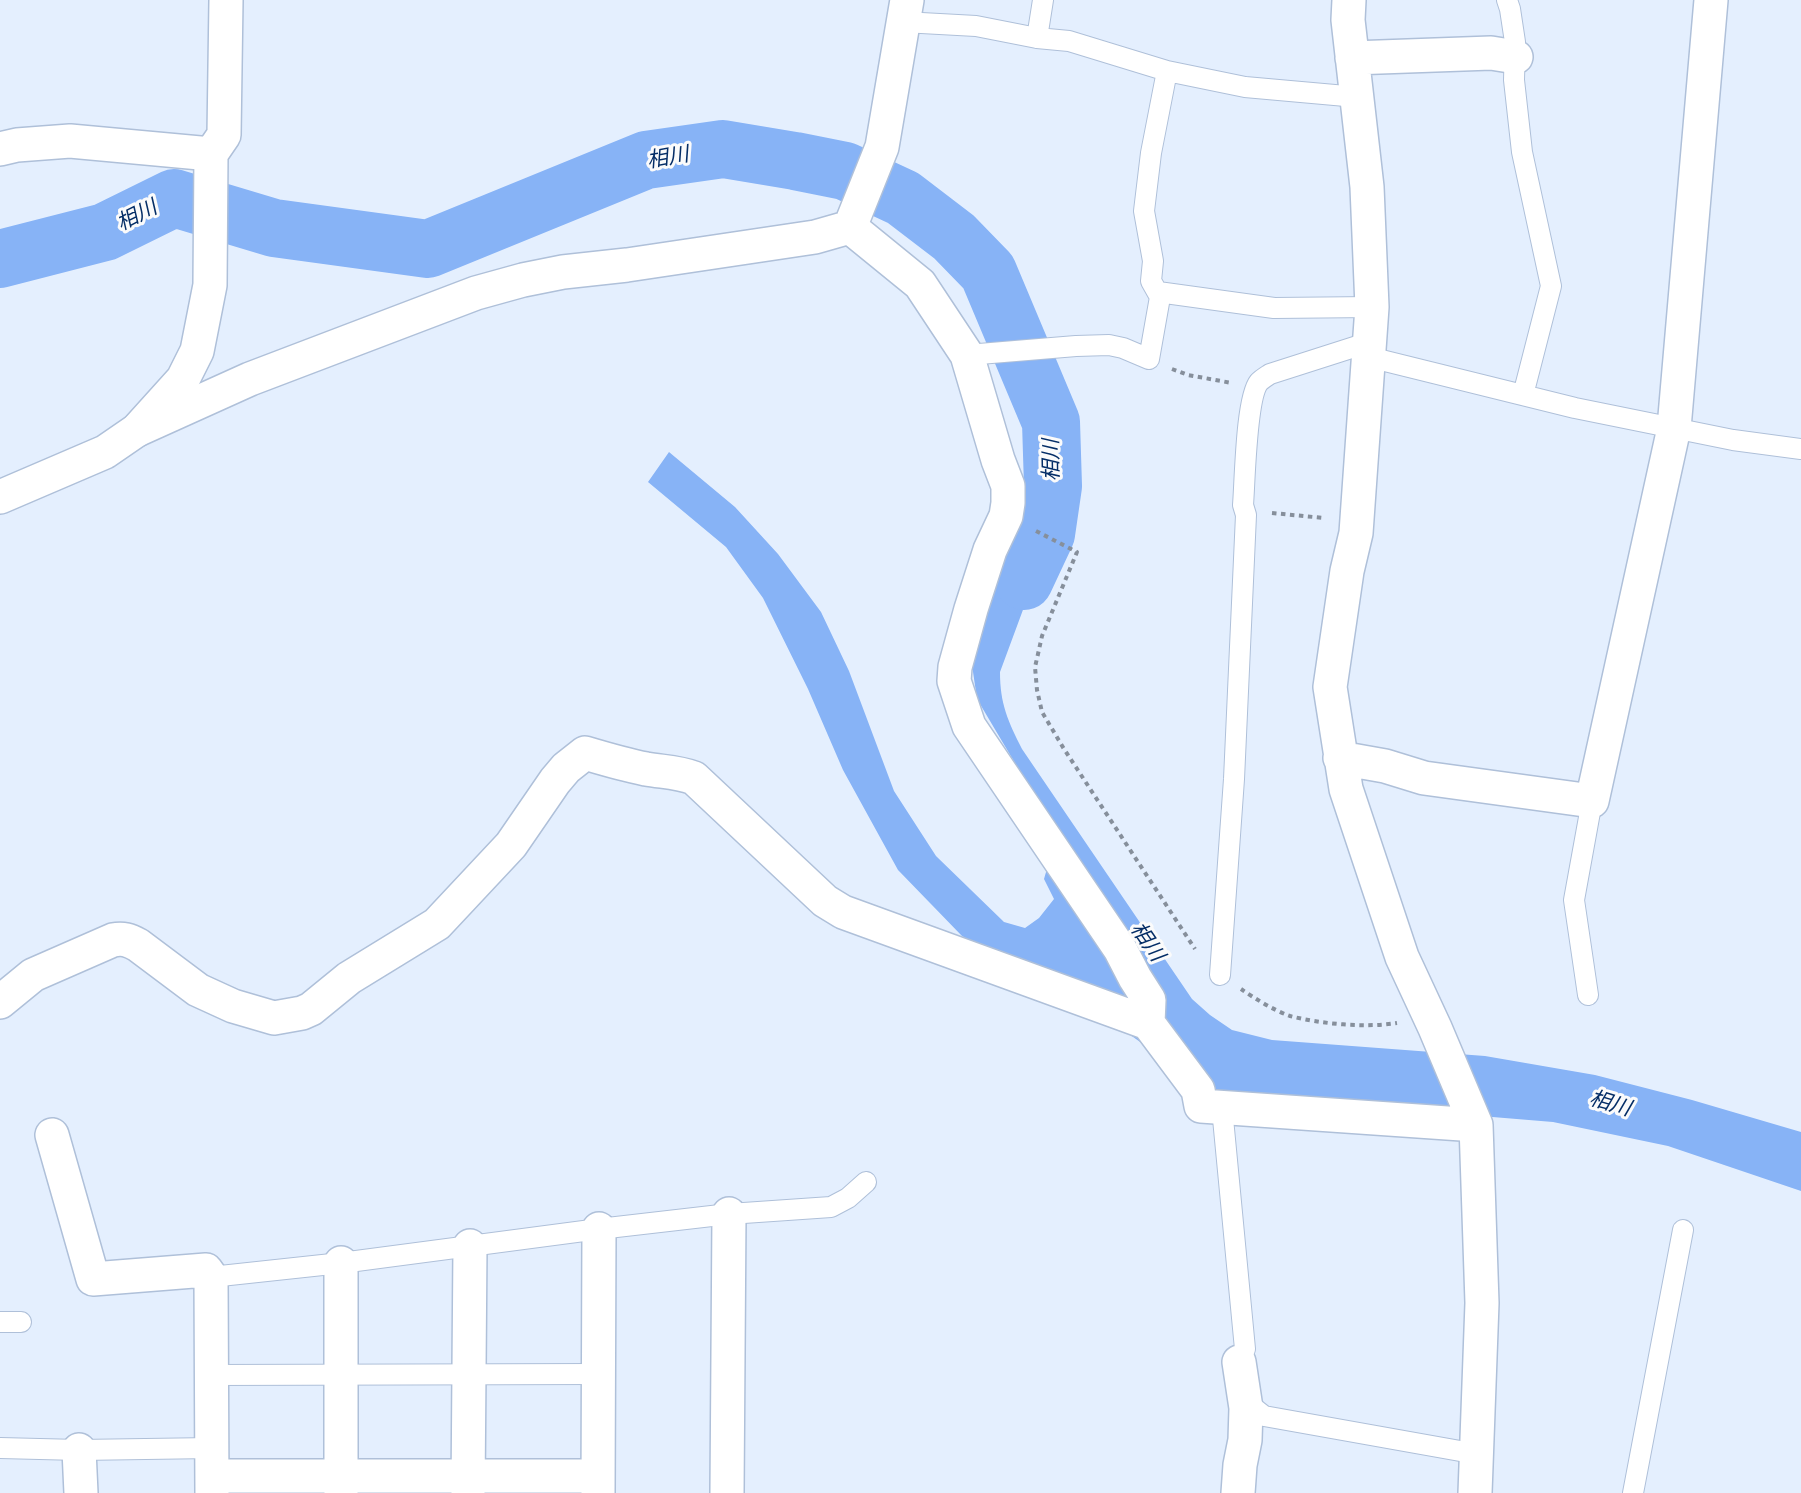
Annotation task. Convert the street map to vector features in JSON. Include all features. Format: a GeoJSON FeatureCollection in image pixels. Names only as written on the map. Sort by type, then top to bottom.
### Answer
{"type":"FeatureCollection","features":[{"type":"Feature","properties":{"kind":"street"},"geometry":{"type":"LineString","coordinates":[[137,430],[183,379],[197,351],[210,285],[211,161],[224,135],[226,0]]}},
{"type":"Feature","properties":{"kind":"street"},"geometry":{"type":"LineString","coordinates":[[1349,0],[1348,20],[1367,187],[1372,307],[1357,522],[1330,687],[1346,789],[1402,957],[1476,1125],[1482,1303],[1475,1493]]}},
{"type":"Feature","properties":{"kind":"street"},"geometry":{"type":"LineString","coordinates":[[1340,758],[1385,766],[1424,778],[1593,801],[1674,428],[1710,0]]}},
{"type":"Feature","properties":{"kind":"street"},"geometry":{"type":"LineString","coordinates":[[850,227],[882,147],[905,11]]}},
{"type":"Feature","properties":{"kind":"street"},"geometry":{"type":"LineString","coordinates":[[1353,58],[1491,53],[1516,57]]}},
{"type":"Feature","properties":{"kind":"street"},"geometry":{"type":"LineString","coordinates":[[0,149],[17,145],[70,141],[211,161]]}},
{"type":"Feature","properties":{"kind":"street"},"geometry":{"type":"LineString","coordinates":[[850,227],[920,284],[967,355],[1008,486],[1008,503],[1006,516],[990,550],[970,609],[955,667],[954,681],[969,726],[1120,949],[1149,1000],[1148,1023]]}},
{"type":"Feature","properties":{"kind":"street"},"geometry":{"type":"LineString","coordinates":[[0,497],[105,452],[137,430],[250,379],[476,293],[563,272],[627,265],[815,237],[850,227]]}},
{"type":"Feature","properties":{"kind":"street"},"geometry":{"type":"LineString","coordinates":[[0,1002],[33,975],[104,944],[122,939],[130,940],[138,945],[198,990],[233,1006],[274,1018],[302,1013],[311,1009],[349,978],[437,924],[511,845],[566,768],[585,753],[637,767],[683,774],[694,778],[825,901],[843,912],[1148,1023],[1198,1090],[1201,1106],[1476,1125]]}},
{"type":"Feature","properties":{"kind":"street"},"geometry":{"type":"LineString","coordinates":[[52,1136],[93,1279],[206,1269],[211,1277],[212,1472],[342,1485],[598,1485],[599,1229]]}},
{"type":"Feature","properties":{"kind":"street"},"geometry":{"type":"LineString","coordinates":[[727,1493],[729,1214]]}},
{"type":"Feature","properties":{"kind":"street"},"geometry":{"type":"LineString","coordinates":[[468,1485],[470,1246]]}},
{"type":"Feature","properties":{"kind":"street"},"geometry":{"type":"LineString","coordinates":[[341,1263],[342,1485]]}},
{"type":"Feature","properties":{"kind":"street"},"geometry":{"type":"LineString","coordinates":[[1238,1493],[1245,1440],[1245,1401],[1239,1362]]}},
{"type":"Feature","properties":{"kind":"street"},"geometry":{"type":"LineString","coordinates":[[79,1450],[81,1493]]}},
{"type":"Feature","properties":{"kind":"lane"},"geometry":{"type":"LineString","coordinates":[[1037,38],[1043,0]]}},
{"type":"Feature","properties":{"kind":"lane"},"geometry":{"type":"LineString","coordinates":[[1508,0],[1516,57],[1514,80],[1522,152],[1551,286],[1522,395]]}},
{"type":"Feature","properties":{"kind":"lane"},"geometry":{"type":"LineString","coordinates":[[905,11],[1037,38],[1069,41],[1167,71],[1245,87],[1357,97]]}},
{"type":"Feature","properties":{"kind":"lane"},"geometry":{"type":"LineString","coordinates":[[967,355],[1109,345],[1149,359],[1160,297],[1151,281],[1153,261],[1144,212],[1151,153],[1167,71]]}},
{"type":"Feature","properties":{"kind":"lane"},"geometry":{"type":"LineString","coordinates":[[1158,292],[1274,308],[1372,307]]}},
{"type":"Feature","properties":{"kind":"lane"},"geometry":{"type":"LineString","coordinates":[[1220,975],[1234,779],[1246,515],[1243,505],[1250,408],[1259,382],[1283,369],[1369,350],[1522,395],[1575,408],[1733,440],[1801,449]]}},
{"type":"Feature","properties":{"kind":"lane"},"geometry":{"type":"LineString","coordinates":[[1588,995],[1574,900],[1593,801]]}},
{"type":"Feature","properties":{"kind":"lane"},"geometry":{"type":"LineString","coordinates":[[1222,1108],[1245,1349],[1239,1362]]}},
{"type":"Feature","properties":{"kind":"lane"},"geometry":{"type":"LineString","coordinates":[[211,1277],[729,1214],[831,1207],[848,1198],[866,1182]]}},
{"type":"Feature","properties":{"kind":"lane"},"geometry":{"type":"LineString","coordinates":[[1633,1493],[1683,1230]]}},
{"type":"Feature","properties":{"kind":"lane"},"geometry":{"type":"LineString","coordinates":[[0,1322],[21,1322]]}},
{"type":"Feature","properties":{"kind":"lane"},"geometry":{"type":"LineString","coordinates":[[211,1375],[598,1374]]}},
{"type":"Feature","properties":{"kind":"lane"},"geometry":{"type":"LineString","coordinates":[[1245,1401],[1264,1416],[1477,1454]]}},
{"type":"Feature","properties":{"kind":"lane"},"geometry":{"type":"LineString","coordinates":[[0,1448],[79,1450],[212,1472]]}},
{"type":"Feature","properties":{"kind":"path"},"geometry":{"type":"LineString","coordinates":[[1149,359],[1188,375],[1240,385]]}},
{"type":"Feature","properties":{"kind":"path"},"geometry":{"type":"LineString","coordinates":[[1245,510],[1357,522]]}},
{"type":"Feature","properties":{"kind":"path"},"geometry":{"type":"LineString","coordinates":[[1028,527],[1077,552],[1042,636],[1035,667],[1042,712],[1199,956],[1220,975],[1250,995],[1289,1015],[1350,1025],[1433,1023]]}},
{"type":"Feature","properties":{"kind":"water"},"geometry":{"type":"Polygon","coordinates":[[[1044,376],[1051,534],[1000,672],[1003,703],[1022,749],[1192,999],[1232,1030],[1272,1040],[1485,1056],[1595,1075],[1801,1132],[1801,1191],[1668,1146],[1553,1122],[1214,1094],[1126,1032],[962,936],[898,870],[843,770],[808,689],[763,598],[726,547],[648,482],[669,452],[735,507],[778,554],[821,612],[849,671],[894,791],[936,856],[1004,922],[1025,928],[1039,918],[1054,899],[1044,879],[1057,834],[977,699],[972,665],[990,596],[1035,501],[1044,376]]]}},
{"type":"Feature","properties":{"kind":"waterway","name":"相川"},"geometry":{"type":"LineString","coordinates":[[0,259],[105,232],[174,198],[274,228],[428,249],[646,160],[723,149],[845,171],[903,198],[954,237],[988,272],[1051,422],[1053,486],[1046,534],[1024,581]]}}]}
